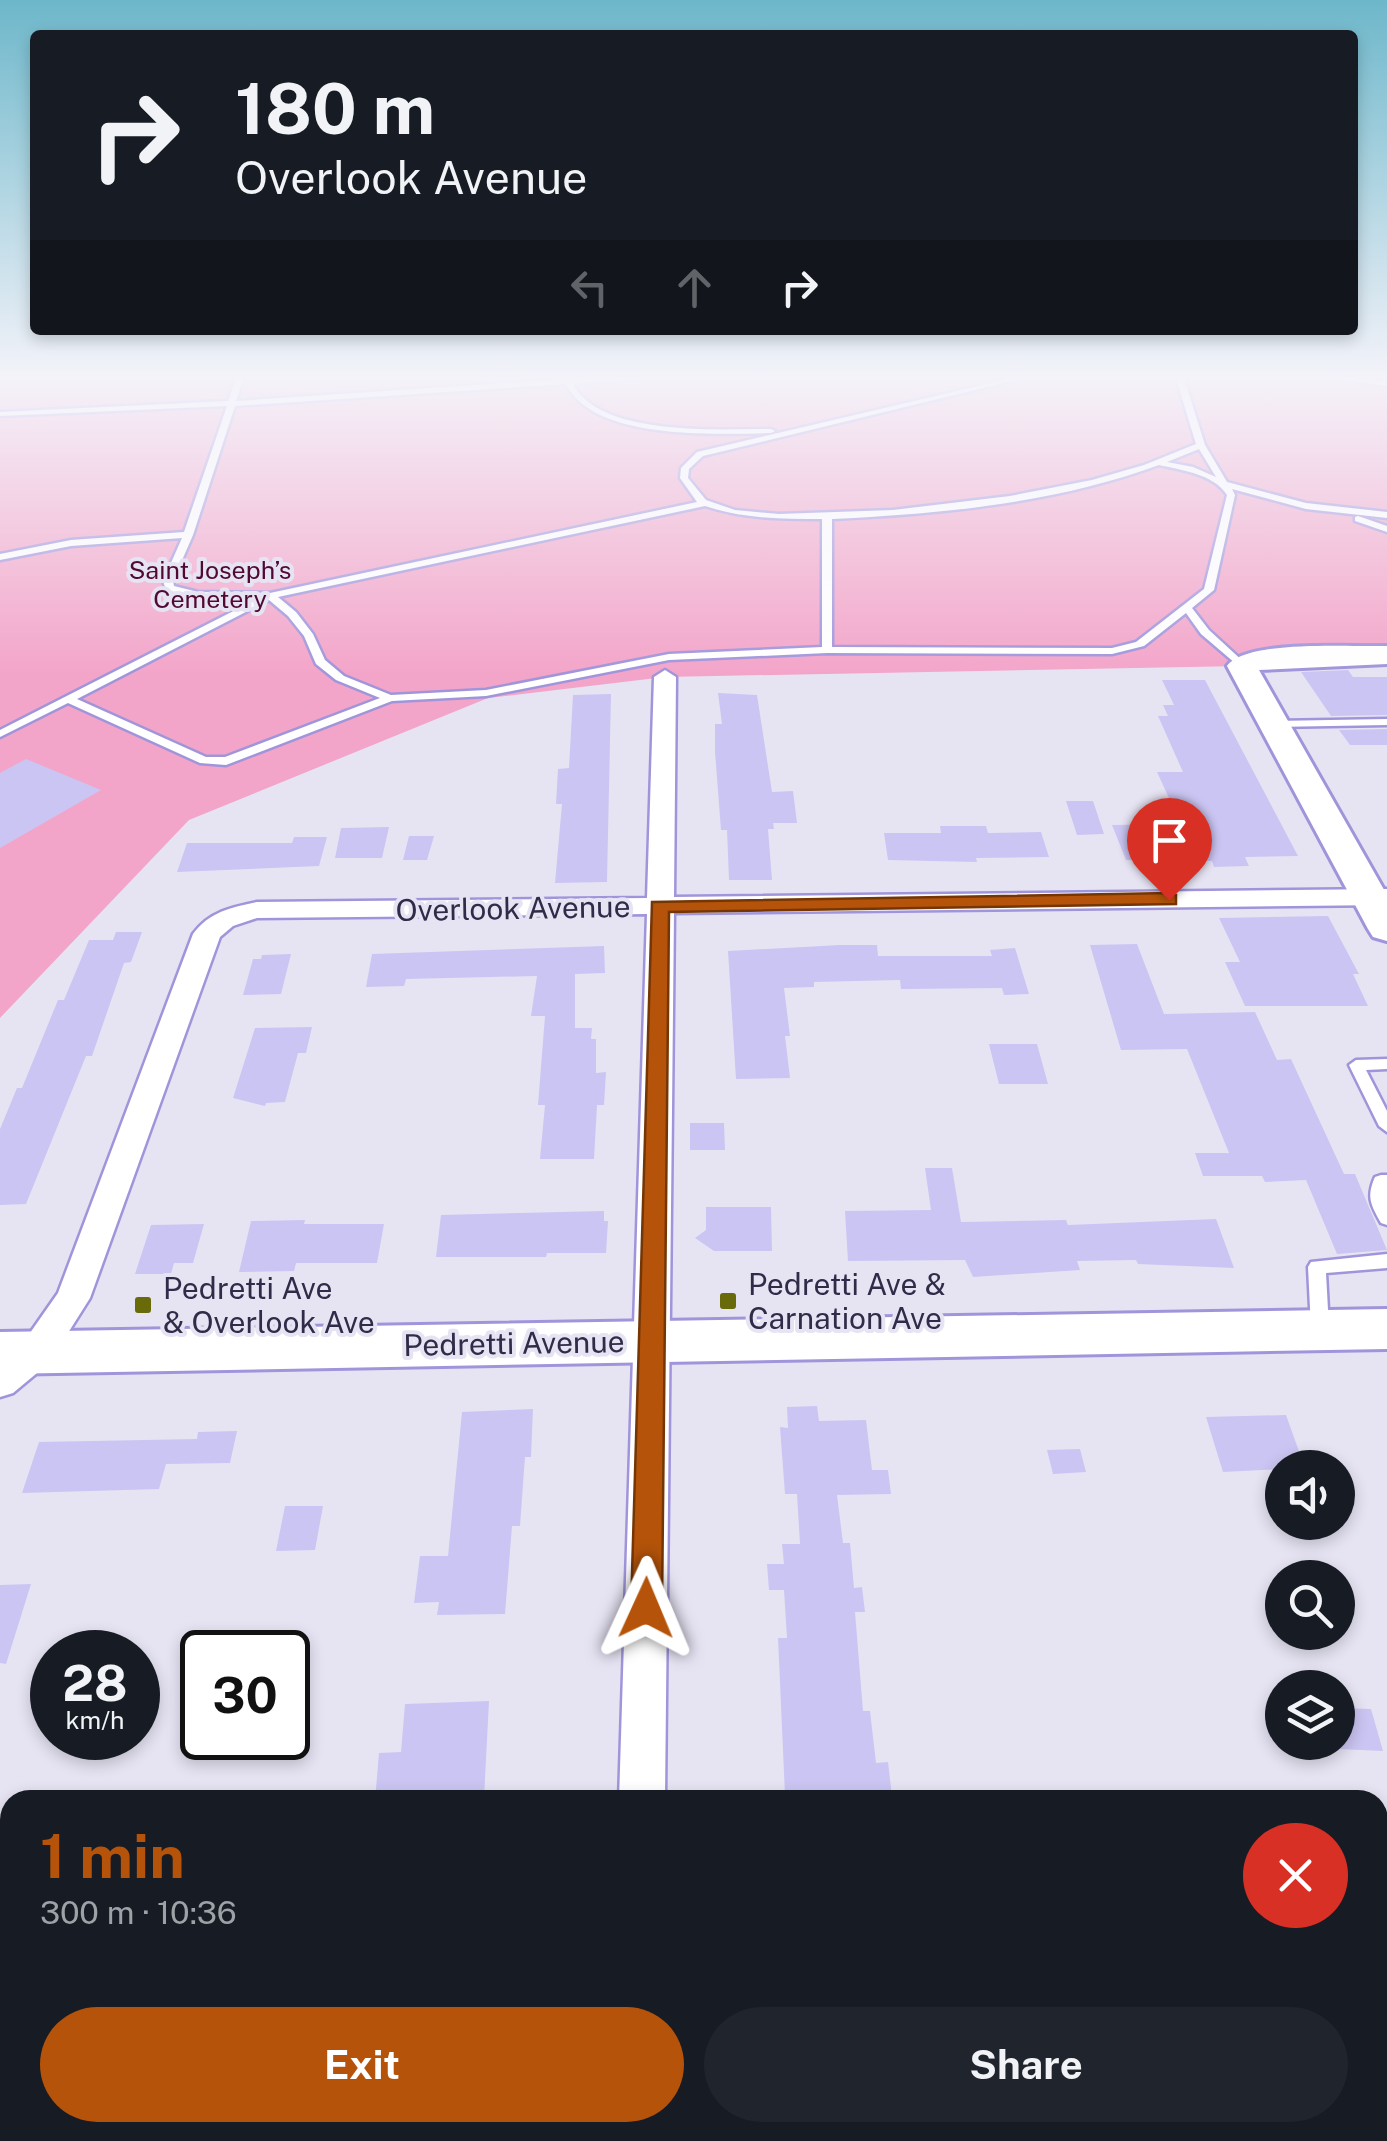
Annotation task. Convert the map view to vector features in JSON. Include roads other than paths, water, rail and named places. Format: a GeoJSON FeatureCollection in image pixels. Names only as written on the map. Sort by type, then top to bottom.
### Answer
{"type":"FeatureCollection","features":[{"type":"Feature","properties":{"kind":"street"},"geometry":{"type":"LineString","coordinates":[[1381,908],[1242,666],[1264,658],[1387,655]]}},
{"type":"Feature","properties":{"kind":"street"},"geometry":{"type":"LineString","coordinates":[[642,1790],[665,677]]}},
{"type":"Feature","properties":{"kind":"street","name":"Overlook Avenue"},"geometry":{"type":"LineString","coordinates":[[12,1363],[73,1298],[207,934],[224,919],[257,910],[660,906],[1381,908]]}},
{"type":"Feature","properties":{"kind":"street","name":"Pedretti Avenue"},"geometry":{"type":"LineString","coordinates":[[12,1363],[652,1340],[1387,1329]]}},
{"type":"Feature","properties":{"kind":"lane"},"geometry":{"type":"LineString","coordinates":[[208,475],[168,581],[170,588],[198,595],[270,596],[704,503],[796,518],[827,518],[1088,484],[1120,475]]}},
{"type":"Feature","properties":{"kind":"lane"},"geometry":{"type":"LineString","coordinates":[[684,475],[704,503]]}},
{"type":"Feature","properties":{"kind":"lane"},"geometry":{"type":"LineString","coordinates":[[1205,475],[1223,484],[1387,529]]}},
{"type":"Feature","properties":{"kind":"lane"},"geometry":{"type":"LineString","coordinates":[[68,700],[204,761],[226,761],[390,698],[486,693],[669,658],[827,650],[1112,651],[1140,644],[1209,590],[1230,495],[1218,475]]}},
{"type":"Feature","properties":{"kind":"lane"},"geometry":{"type":"LineString","coordinates":[[1340,513],[1387,515]]}},
{"type":"Feature","properties":{"kind":"lane"},"geometry":{"type":"LineString","coordinates":[[827,518],[827,650]]}},
{"type":"Feature","properties":{"kind":"lane"},"geometry":{"type":"LineString","coordinates":[[0,557],[71,544],[188,535]]}},
{"type":"Feature","properties":{"kind":"lane"},"geometry":{"type":"LineString","coordinates":[[270,596],[292,614],[320,662],[340,678],[390,698]]}},
{"type":"Feature","properties":{"kind":"lane"},"geometry":{"type":"LineString","coordinates":[[0,734],[270,596]]}},
{"type":"Feature","properties":{"kind":"lane"},"geometry":{"type":"LineString","coordinates":[[1187,608],[1205,632],[1242,666]]}},
{"type":"Feature","properties":{"kind":"lane"},"geometry":{"type":"LineString","coordinates":[[1274,724],[1387,722]]}},
{"type":"Feature","properties":{"kind":"lane"},"geometry":{"type":"LineString","coordinates":[[1387,1064],[1356,1065],[1387,1126]]}},
{"type":"Feature","properties":{"kind":"lane"},"geometry":{"type":"LineString","coordinates":[[1387,1181],[1381,1181],[1377,1196],[1387,1219]]}},
{"type":"Feature","properties":{"kind":"lane"},"geometry":{"type":"LineString","coordinates":[[1320,1330],[1317,1267],[1387,1261]]}},
{"type":"Feature","properties":{"kind":"place","name":"Pedretti Ave & Carnation Ave"},"geometry":{"type":"Point","coordinates":[728,1301]}},
{"type":"Feature","properties":{"kind":"place","name":"Pedretti Ave & Overlook Ave"},"geometry":{"type":"Point","coordinates":[143,1305]}},
{"type":"Feature","properties":{"kind":"park label","name":"Saint Joseph’s Cemetery"},"geometry":{"type":"Point","coordinates":[210,584]}}]}
